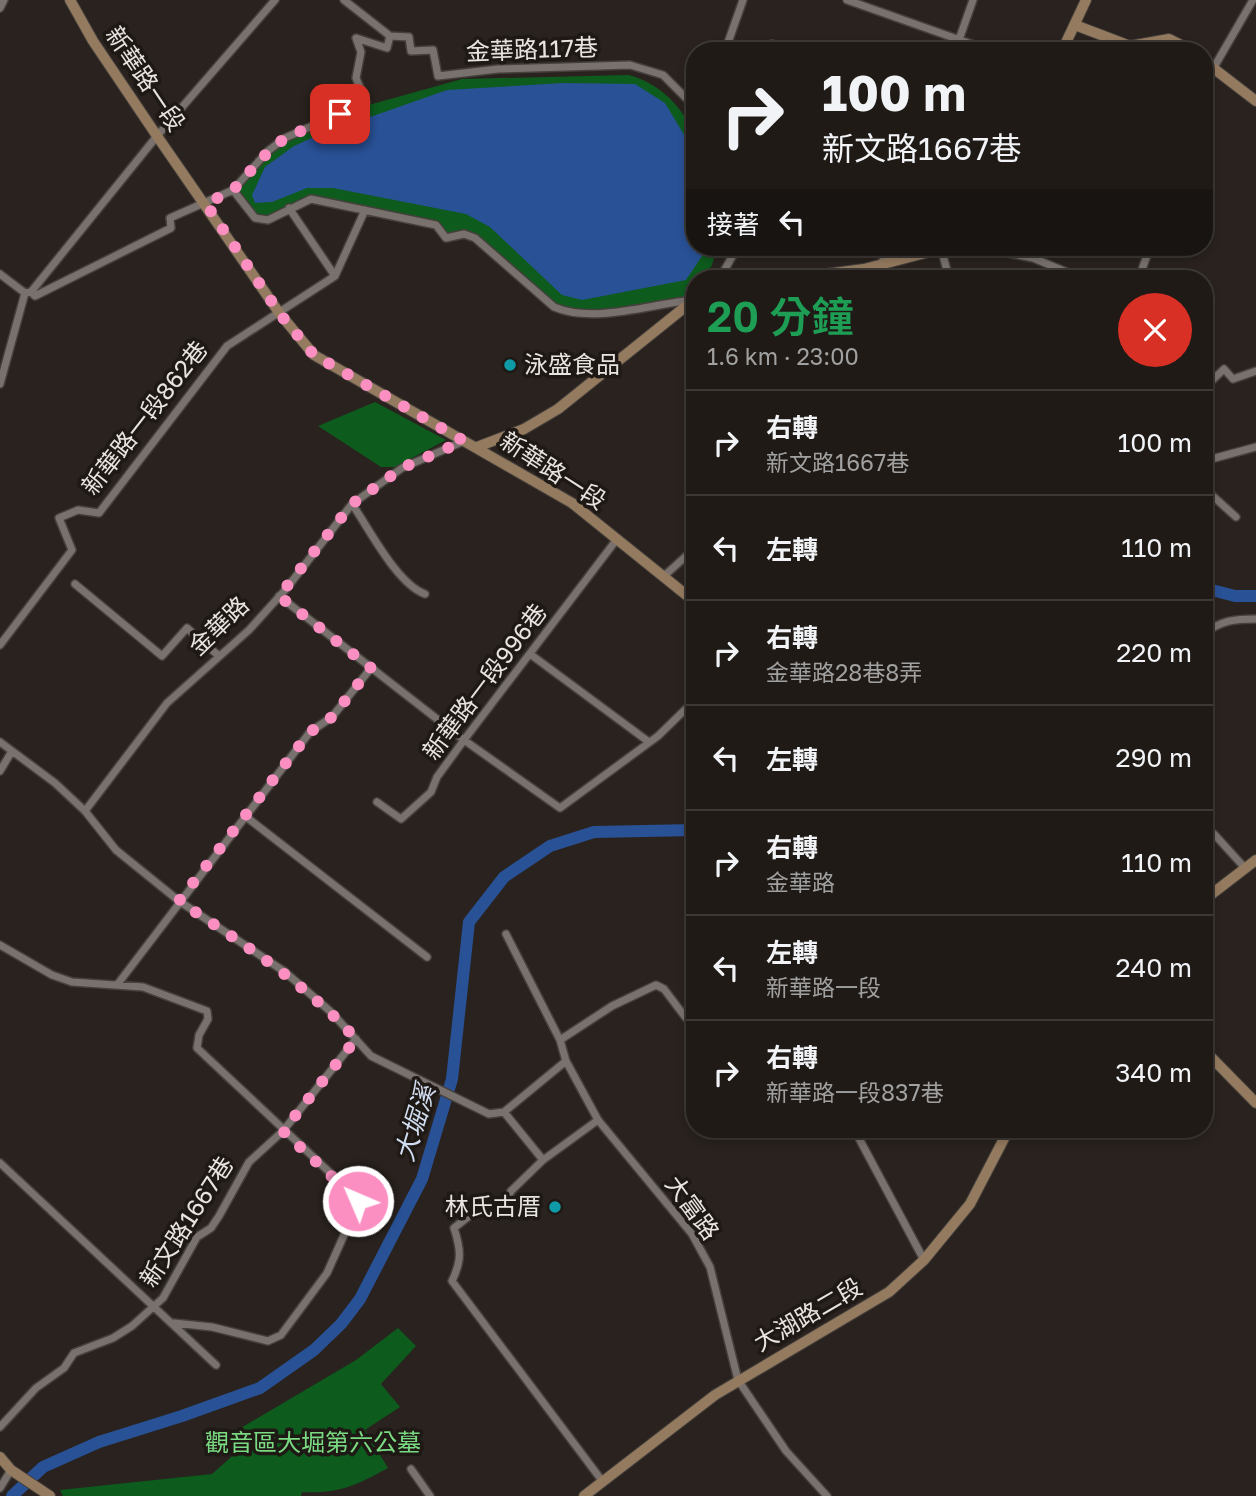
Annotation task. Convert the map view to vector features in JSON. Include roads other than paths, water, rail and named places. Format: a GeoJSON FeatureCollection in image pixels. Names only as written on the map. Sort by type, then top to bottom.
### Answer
{"type":"FeatureCollection","features":[{"type":"Feature","properties":{"kind":"street"},"geometry":{"type":"LineString","coordinates":[[0,8],[4,0]]}},
{"type":"Feature","properties":{"kind":"street","name":"新華路一段"},"geometry":{"type":"LineString","coordinates":[[70,0],[158,136],[280,314],[314,355],[572,503],[686,595]]}},
{"type":"Feature","properties":{"kind":"street"},"geometry":{"type":"LineString","coordinates":[[0,384],[28,292],[275,0]]}},
{"type":"Feature","properties":{"kind":"street"},"geometry":{"type":"LineString","coordinates":[[0,274],[35,296],[171,228],[170,218],[233,190],[268,152],[285,138],[366,102],[356,78],[361,52],[356,38],[387,48],[390,36],[344,0]]}},
{"type":"Feature","properties":{"kind":"street"},"geometry":{"type":"LineString","coordinates":[[728,42],[743,0]]}},
{"type":"Feature","properties":{"kind":"street"},"geometry":{"type":"LineString","coordinates":[[847,0],[965,42]]}},
{"type":"Feature","properties":{"kind":"street"},"geometry":{"type":"LineString","coordinates":[[959,40],[973,0]]}},
{"type":"Feature","properties":{"kind":"street"},"geometry":{"type":"LineString","coordinates":[[1066,42],[1086,0]]}},
{"type":"Feature","properties":{"kind":"street"},"geometry":{"type":"LineString","coordinates":[[1253,0],[1213,69],[1256,101]]}},
{"type":"Feature","properties":{"kind":"street"},"geometry":{"type":"LineString","coordinates":[[1075,25],[1120,42]]}},
{"type":"Feature","properties":{"kind":"street","name":"金華路117巷"},"geometry":{"type":"LineString","coordinates":[[390,36],[409,37],[411,51],[433,50],[438,76],[498,69],[630,65],[663,75],[686,95]]}},
{"type":"Feature","properties":{"kind":"street"},"geometry":{"type":"LineString","coordinates":[[1152,42],[1169,39],[1175,42]]}},
{"type":"Feature","properties":{"kind":"street"},"geometry":{"type":"LineString","coordinates":[[233,190],[255,218],[268,220],[311,199],[436,225],[446,238],[457,234],[475,238],[554,307],[568,313],[598,314],[686,300]]}},
{"type":"Feature","properties":{"kind":"street"},"geometry":{"type":"LineString","coordinates":[[289,208],[335,276]]}},
{"type":"Feature","properties":{"kind":"street"},"geometry":{"type":"LineString","coordinates":[[280,314],[335,276],[365,210]]}},
{"type":"Feature","properties":{"kind":"street"},"geometry":{"type":"LineString","coordinates":[[881,263],[884,256]]}},
{"type":"Feature","properties":{"kind":"street"},"geometry":{"type":"LineString","coordinates":[[856,270],[911,256]]}},
{"type":"Feature","properties":{"kind":"street"},"geometry":{"type":"LineString","coordinates":[[1023,256],[1062,270]]}},
{"type":"Feature","properties":{"kind":"street"},"geometry":{"type":"LineString","coordinates":[[477,447],[524,429],[558,409],[686,305]]}},
{"type":"Feature","properties":{"kind":"street","name":"新華路一段862巷"},"geometry":{"type":"LineString","coordinates":[[0,645],[72,550],[59,518],[78,510],[99,513],[227,346],[280,314]]}},
{"type":"Feature","properties":{"kind":"street"},"geometry":{"type":"LineString","coordinates":[[1213,379],[1224,369],[1233,379],[1256,371]]}},
{"type":"Feature","properties":{"kind":"street","name":"金華路"},"geometry":{"type":"LineString","coordinates":[[85,811],[167,703],[279,596],[352,504],[402,468],[464,441]]}},
{"type":"Feature","properties":{"kind":"street"},"geometry":{"type":"LineString","coordinates":[[1213,459],[1256,447]]}},
{"type":"Feature","properties":{"kind":"street"},"geometry":{"type":"LineString","coordinates":[[1213,496],[1236,517]]}},
{"type":"Feature","properties":{"kind":"street"},"geometry":{"type":"LineString","coordinates":[[352,504],[398,575],[412,590],[425,594]]}},
{"type":"Feature","properties":{"kind":"street","name":"新華路一段996巷"},"geometry":{"type":"LineString","coordinates":[[377,802],[401,819],[431,792],[437,778],[464,740],[617,539]]}},
{"type":"Feature","properties":{"kind":"street"},"geometry":{"type":"LineString","coordinates":[[663,577],[686,556]]}},
{"type":"Feature","properties":{"kind":"street"},"geometry":{"type":"LineString","coordinates":[[75,584],[162,656],[187,628],[219,656]]}},
{"type":"Feature","properties":{"kind":"street"},"geometry":{"type":"LineString","coordinates":[[279,596],[464,740],[561,808],[649,742],[686,708]]}},
{"type":"Feature","properties":{"kind":"street"},"geometry":{"type":"LineString","coordinates":[[1213,626],[1233,619],[1256,619]]}},
{"type":"Feature","properties":{"kind":"street"},"geometry":{"type":"LineString","coordinates":[[530,654],[649,742]]}},
{"type":"Feature","properties":{"kind":"street"},"geometry":{"type":"LineString","coordinates":[[117,985],[310,732],[332,717],[371,668]]}},
{"type":"Feature","properties":{"kind":"street"},"geometry":{"type":"LineString","coordinates":[[0,742],[55,783],[85,811],[116,850],[179,901],[285,972],[331,1012],[371,1056],[489,1114],[504,1112],[566,1061]]}},
{"type":"Feature","properties":{"kind":"street"},"geometry":{"type":"LineString","coordinates":[[0,771],[12,751]]}},
{"type":"Feature","properties":{"kind":"street"},"geometry":{"type":"LineString","coordinates":[[245,816],[427,957]]}},
{"type":"Feature","properties":{"kind":"street"},"geometry":{"type":"LineString","coordinates":[[1213,833],[1245,868]]}},
{"type":"Feature","properties":{"kind":"street"},"geometry":{"type":"LineString","coordinates":[[1213,893],[1256,860]]}},
{"type":"Feature","properties":{"kind":"street","name":"大富路"},"geometry":{"type":"LineString","coordinates":[[506,934],[560,1040],[566,1061],[598,1120],[670,1205],[692,1234],[710,1267],[738,1380],[786,1451],[827,1496]]}},
{"type":"Feature","properties":{"kind":"street"},"geometry":{"type":"LineString","coordinates":[[0,945],[52,975],[72,982],[143,987],[207,1012],[208,1020],[199,1035],[197,1048],[357,1198],[358,1205],[327,1273],[281,1335],[271,1340],[212,1326],[174,1323]]}},
{"type":"Feature","properties":{"kind":"street"},"geometry":{"type":"LineString","coordinates":[[560,1040],[612,1006],[656,985],[664,989],[686,1018]]}},
{"type":"Feature","properties":{"kind":"street","name":"新文路1667巷"},"geometry":{"type":"LineString","coordinates":[[0,1427],[36,1388],[64,1368],[74,1353],[113,1338],[132,1326],[163,1298],[197,1237],[211,1228],[249,1162],[283,1131],[356,1039]]}},
{"type":"Feature","properties":{"kind":"street"},"geometry":{"type":"LineString","coordinates":[[1213,1059],[1256,1103]]}},
{"type":"Feature","properties":{"kind":"street"},"geometry":{"type":"LineString","coordinates":[[504,1112],[543,1160]]}},
{"type":"Feature","properties":{"kind":"street"},"geometry":{"type":"LineString","coordinates":[[598,1120],[543,1160],[510,1191],[506,1201],[473,1213],[454,1228],[462,1251],[461,1262],[452,1281],[603,1482]]}},
{"type":"Feature","properties":{"kind":"street"},"geometry":{"type":"LineString","coordinates":[[860,1138],[924,1260]]}},
{"type":"Feature","properties":{"kind":"street","name":"大湖路二段"},"geometry":{"type":"LineString","coordinates":[[584,1496],[681,1420],[738,1380],[889,1292],[924,1260],[970,1204],[1004,1138]]}},
{"type":"Feature","properties":{"kind":"street"},"geometry":{"type":"LineString","coordinates":[[0,1163],[216,1365]]}},
{"type":"Feature","properties":{"kind":"street"},"geometry":{"type":"LineString","coordinates":[[0,1457],[11,1470],[50,1496]]}},
{"type":"Feature","properties":{"kind":"street"},"geometry":{"type":"LineString","coordinates":[[411,1468],[430,1496]]}},
{"type":"Feature","properties":{"kind":"street"},"geometry":{"type":"LineString","coordinates":[[0,1488],[11,1470]]}},
{"type":"Feature","properties":{"kind":"water"},"geometry":{"type":"Polygon","coordinates":[[[564,83],[635,84],[665,103],[686,138],[686,256],[702,256],[693,270],[686,270],[686,280],[582,300],[562,295],[490,227],[466,214],[333,188],[307,188],[272,202],[255,203],[252,195],[265,167],[294,146],[447,90],[564,83]]]}},
{"type":"Feature","properties":{"kind":"waterway","name":"大堀溪"},"geometry":{"type":"LineString","coordinates":[[1213,590],[1235,596],[1256,596]]}},
{"type":"Feature","properties":{"kind":"waterway","name":"大堀溪"},"geometry":{"type":"LineString","coordinates":[[12,1496],[43,1467],[99,1442],[260,1388],[314,1350],[341,1324],[360,1299],[422,1179],[452,1079],[469,922],[504,877],[550,846],[594,832],[686,830]]}},
{"type":"Feature","properties":{"kind":"place","name":"泳盛食品"},"geometry":{"type":"Point","coordinates":[510,365]}},
{"type":"Feature","properties":{"kind":"place","name":"林氏古厝"},"geometry":{"type":"Point","coordinates":[555,1207]}},
{"type":"Feature","properties":{"kind":"park label","name":"觀音區大堀第六公墓"},"geometry":{"type":"Point","coordinates":[313,1443]}}]}
